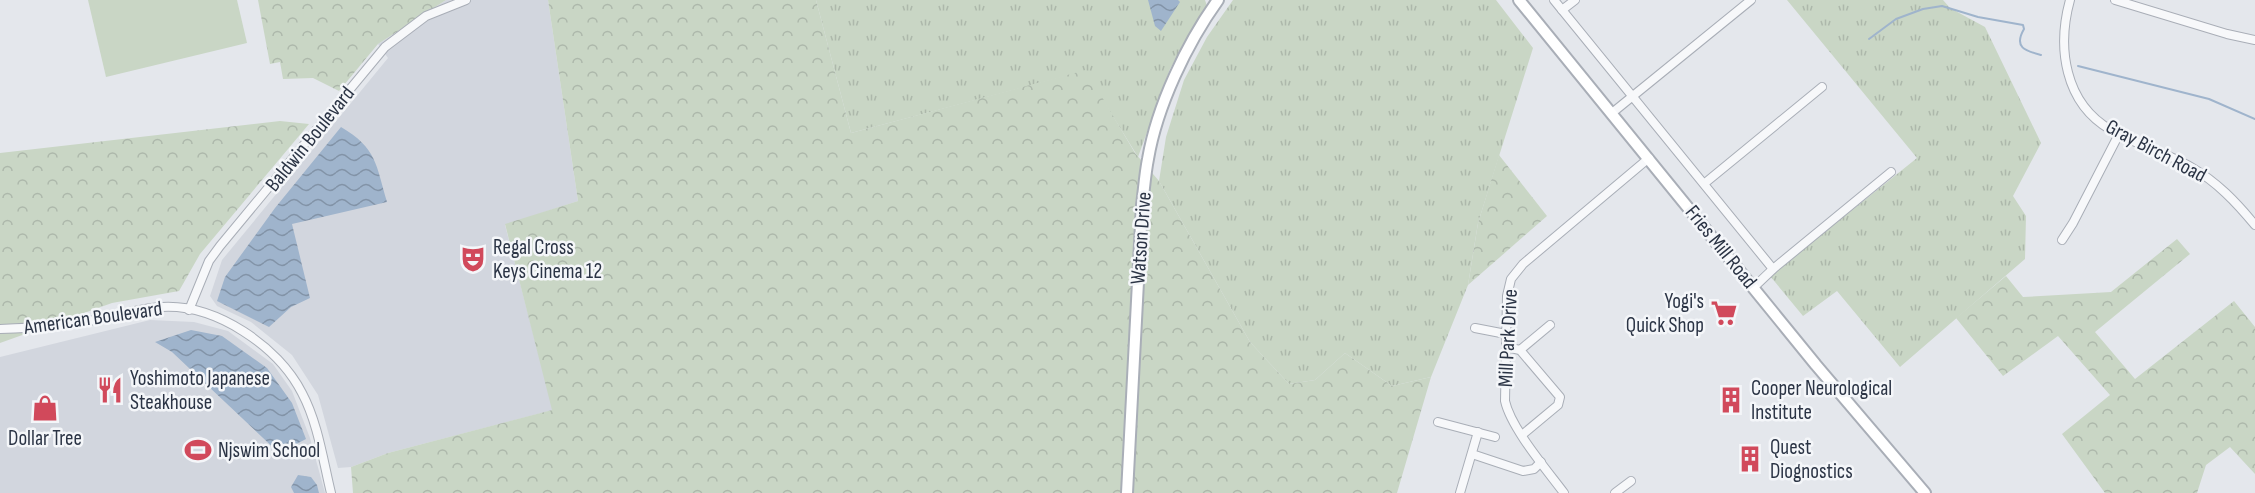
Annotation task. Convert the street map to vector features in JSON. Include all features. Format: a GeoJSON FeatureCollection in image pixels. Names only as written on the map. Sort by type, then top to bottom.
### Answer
{"type":"FeatureCollection","features":[{"type":"Feature","properties":{"kind":"main road","name":"Watson Drive"},"geometry":{"type":"LineString","coordinates":[[1127,493],[1142,205],[1148,157],[1174,79],[1200,26],[1218,0]]}},
{"type":"Feature","properties":{"kind":"main road","name":"Fries Mill Road"},"geometry":{"type":"LineString","coordinates":[[1518,0],[1816,365],[1925,493]]}},
{"type":"Feature","properties":{"kind":"street","name":"Baldwin Boulevard"},"geometry":{"type":"LineString","coordinates":[[189,310],[202,276],[214,254],[385,47],[426,16],[466,0]]}},
{"type":"Feature","properties":{"kind":"street"},"geometry":{"type":"LineString","coordinates":[[1554,0],[1773,268]]}},
{"type":"Feature","properties":{"kind":"street"},"geometry":{"type":"LineString","coordinates":[[1562,10],[1575,0]]}},
{"type":"Feature","properties":{"kind":"street"},"geometry":{"type":"LineString","coordinates":[[1612,113],[1751,0]]}},
{"type":"Feature","properties":{"kind":"street","name":"Gray Birch Road"},"geometry":{"type":"LineString","coordinates":[[2070,0],[2063,36],[2068,73],[2079,97],[2091,114],[2119,135],[2172,157],[2198,171],[2228,195],[2255,225]]}},
{"type":"Feature","properties":{"kind":"street"},"geometry":{"type":"LineString","coordinates":[[2115,0],[2227,34],[2255,40]]}},
{"type":"Feature","properties":{"kind":"street"},"geometry":{"type":"LineString","coordinates":[[1705,183],[1822,87]]}},
{"type":"Feature","properties":{"kind":"street"},"geometry":{"type":"LineString","coordinates":[[2062,240],[2119,135]]}},
{"type":"Feature","properties":{"kind":"street","name":"Mill Park Drive"},"geometry":{"type":"LineString","coordinates":[[1564,493],[1514,425],[1505,401],[1507,296],[1511,279],[1522,264],[1649,158]]}},
{"type":"Feature","properties":{"kind":"street"},"geometry":{"type":"LineString","coordinates":[[1754,288],[1773,268],[1891,172]]}},
{"type":"Feature","properties":{"kind":"street","name":"American Boulevard"},"geometry":{"type":"LineString","coordinates":[[0,329],[48,328],[164,306],[219,318],[272,351],[289,370],[304,394],[331,493]]}},
{"type":"Feature","properties":{"kind":"street"},"geometry":{"type":"LineString","coordinates":[[1520,350],[1550,325]]}},
{"type":"Feature","properties":{"kind":"street"},"geometry":{"type":"LineString","coordinates":[[1475,328],[1506,334]]}},
{"type":"Feature","properties":{"kind":"street"},"geometry":{"type":"LineString","coordinates":[[1506,348],[1520,350],[1560,397],[1558,405],[1522,435]]}},
{"type":"Feature","properties":{"kind":"street"},"geometry":{"type":"LineString","coordinates":[[1438,422],[1495,437]]}},
{"type":"Feature","properties":{"kind":"street"},"geometry":{"type":"LineString","coordinates":[[1460,493],[1478,432]]}},
{"type":"Feature","properties":{"kind":"street"},"geometry":{"type":"LineString","coordinates":[[1472,454],[1522,471],[1534,469],[1541,462]]}},
{"type":"Feature","properties":{"kind":"street"},"geometry":{"type":"LineString","coordinates":[[1615,493],[1631,481]]}},
{"type":"Feature","properties":{"kind":"shaded area"},"geometry":{"type":"Polygon","coordinates":[[[446,0],[548,0],[578,201],[505,225],[553,410],[388,453],[351,467],[338,468],[318,395],[292,355],[251,322],[217,306],[210,296],[222,260],[388,58],[378,44],[446,0]]]}},
{"type":"Feature","properties":{"kind":"shaded area"},"geometry":{"type":"Polygon","coordinates":[[[150,320],[194,322],[228,331],[273,364],[292,391],[310,438],[325,493],[0,493],[0,357],[150,320]]]}},
{"type":"Feature","properties":{"kind":"green space"},"geometry":{"type":"Polygon","coordinates":[[[88,0],[237,0],[247,43],[106,77],[88,0]]]}},
{"type":"Feature","properties":{"kind":"green space"},"geometry":{"type":"Polygon","coordinates":[[[258,0],[446,0],[378,44],[339,91],[313,78],[283,79],[280,62],[270,64],[258,0]]]}},
{"type":"Feature","properties":{"kind":"green space"},"geometry":{"type":"Polygon","coordinates":[[[548,0],[816,0],[851,133],[1086,70],[1135,153],[1159,181],[1250,342],[1289,384],[1315,380],[1345,353],[1392,386],[1431,377],[1397,493],[353,493],[351,467],[388,453],[552,410],[505,224],[578,201],[548,0]]]}},
{"type":"Feature","properties":{"kind":"green space"},"geometry":{"type":"Polygon","coordinates":[[[816,0],[1205,0],[1207,6],[1170,69],[1138,157],[1085,71],[851,133],[816,0]]]}},
{"type":"Feature","properties":{"kind":"green space"},"geometry":{"type":"Polygon","coordinates":[[[1233,0],[1496,0],[1533,48],[1478,223],[1468,285],[1431,377],[1392,386],[1345,353],[1315,380],[1289,384],[1250,342],[1159,181],[1166,137],[1184,80],[1207,37],[1233,0]]]}},
{"type":"Feature","properties":{"kind":"green space"},"geometry":{"type":"Polygon","coordinates":[[[1787,0],[1943,0],[1950,8],[1985,27],[2041,143],[2013,196],[2026,216],[2025,259],[1900,367],[1837,291],[1803,316],[1770,276],[1917,158],[1787,0]]]}},
{"type":"Feature","properties":{"kind":"green space"},"geometry":{"type":"Polygon","coordinates":[[[280,121],[309,124],[200,254],[179,291],[112,303],[0,343],[0,153],[280,121]]]}},
{"type":"Feature","properties":{"kind":"green space"},"geometry":{"type":"Polygon","coordinates":[[[1499,155],[1547,216],[1468,285],[1478,223],[1499,155]]]}},
{"type":"Feature","properties":{"kind":"green space"},"geometry":{"type":"Polygon","coordinates":[[[2177,239],[2190,254],[2095,332],[2135,379],[2234,301],[2255,327],[2255,474],[2230,447],[2206,465],[2197,493],[2105,493],[2062,434],[2110,395],[2058,336],[2003,376],[1956,318],[2006,276],[2023,297],[2111,292],[2177,239]]]}},
{"type":"Feature","properties":{"kind":"water"},"geometry":{"type":"Polygon","coordinates":[[[1148,0],[1178,0],[1180,2],[1161,31],[1155,26],[1148,0]]]}},
{"type":"Feature","properties":{"kind":"water"},"geometry":{"type":"Polygon","coordinates":[[[341,127],[362,142],[373,158],[387,202],[292,224],[310,298],[291,307],[269,327],[217,301],[225,277],[275,208],[341,127]]]}},
{"type":"Feature","properties":{"kind":"water"},"geometry":{"type":"Polygon","coordinates":[[[191,330],[222,336],[267,368],[292,403],[306,439],[279,453],[172,352],[155,342],[191,330]]]}},
{"type":"Feature","properties":{"kind":"water"},"geometry":{"type":"Polygon","coordinates":[[[298,475],[311,477],[319,493],[294,493],[291,487],[298,475]]]}},
{"type":"Feature","properties":{"kind":"waterway"},"geometry":{"type":"LineString","coordinates":[[1869,39],[1896,19],[1923,9],[1942,6],[1978,17],[2023,25],[2021,45],[2026,50],[2041,55]]}},
{"type":"Feature","properties":{"kind":"waterway"},"geometry":{"type":"LineString","coordinates":[[2078,66],[2209,99],[2255,119]]}},
{"type":"Feature","properties":{"kind":"place","name":"Regal Cross Keys Cinema 12"},"geometry":{"type":"Point","coordinates":[473,259]}},
{"type":"Feature","properties":{"kind":"place","name":"Yogi's Quick Shop"},"geometry":{"type":"Point","coordinates":[1724,313]}},
{"type":"Feature","properties":{"kind":"place","name":"Yoshimoto Japanese Steakhouse"},"geometry":{"type":"Point","coordinates":[110,390]}},
{"type":"Feature","properties":{"kind":"place","name":"Cooper Neurological Institute"},"geometry":{"type":"Point","coordinates":[1731,400]}},
{"type":"Feature","properties":{"kind":"place","name":"Dollar Tree"},"geometry":{"type":"Point","coordinates":[45,408]}},
{"type":"Feature","properties":{"kind":"place","name":"Njswim School"},"geometry":{"type":"Point","coordinates":[198,450]}},
{"type":"Feature","properties":{"kind":"place","name":"Quest Diognostics"},"geometry":{"type":"Point","coordinates":[1750,459]}}]}
